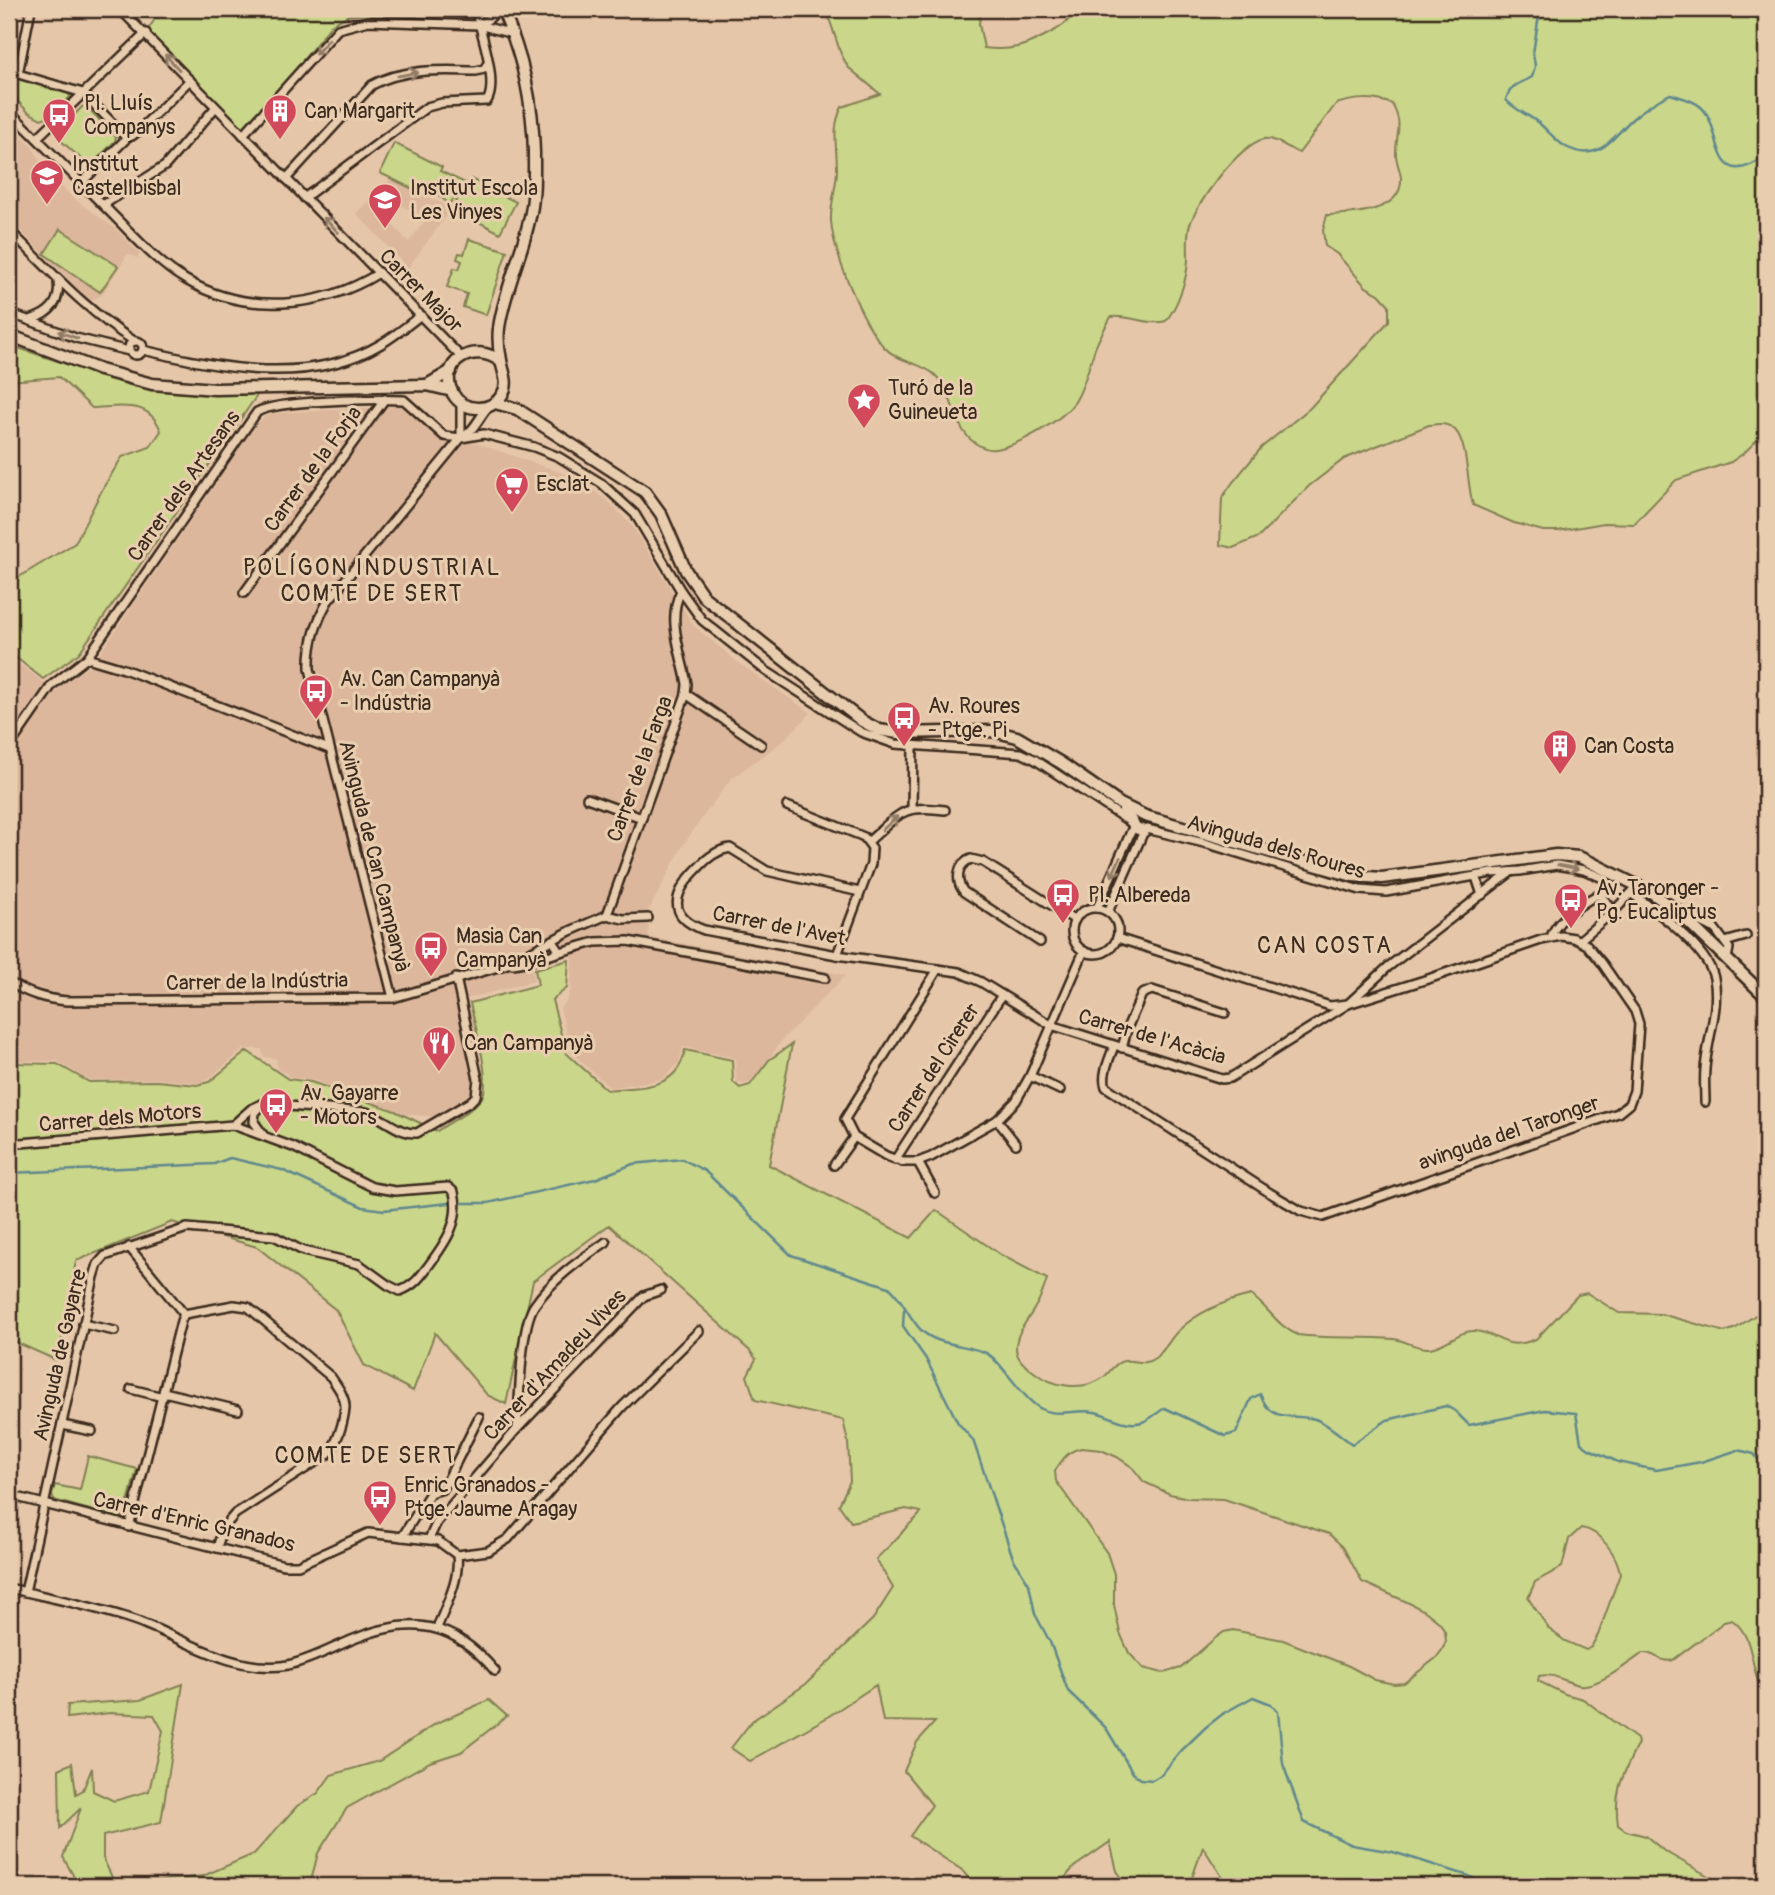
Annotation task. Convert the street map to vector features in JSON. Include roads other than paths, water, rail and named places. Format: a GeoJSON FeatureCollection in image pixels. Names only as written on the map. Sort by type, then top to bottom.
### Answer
{"type":"FeatureCollection","features":[{"type":"Feature","properties":{"kind":"street"},"geometry":{"type":"LineString","coordinates":[[31,9],[18,74],[83,93],[125,136],[132,136],[137,132],[190,80]]}},
{"type":"Feature","properties":{"kind":"street","name":"Carrer Major"},"geometry":{"type":"LineString","coordinates":[[120,9],[461,357]]}},
{"type":"Feature","properties":{"kind":"street"},"geometry":{"type":"LineString","coordinates":[[129,16],[133,9]]}},
{"type":"Feature","properties":{"kind":"street"},"geometry":{"type":"LineString","coordinates":[[304,198],[428,107],[442,103],[487,101],[491,90],[488,63],[475,9]]}},
{"type":"Feature","properties":{"kind":"street"},"geometry":{"type":"LineString","coordinates":[[479,25],[501,11]]}},
{"type":"Feature","properties":{"kind":"street"},"geometry":{"type":"LineString","coordinates":[[496,30],[501,11]]}},
{"type":"Feature","properties":{"kind":"street"},"geometry":{"type":"LineString","coordinates":[[501,11],[513,34],[525,71],[532,112],[533,197],[529,222],[499,330],[506,387],[517,409]]}},
{"type":"Feature","properties":{"kind":"street"},"geometry":{"type":"LineString","coordinates":[[243,135],[338,29],[368,21],[479,25],[513,34]]}},
{"type":"Feature","properties":{"kind":"street"},"geometry":{"type":"LineString","coordinates":[[37,138],[146,33]]}},
{"type":"Feature","properties":{"kind":"street"},"geometry":{"type":"LineString","coordinates":[[286,179],[356,100],[378,81],[431,71],[476,71],[484,69],[488,63]]}},
{"type":"Feature","properties":{"kind":"street"},"geometry":{"type":"LineString","coordinates":[[103,205],[165,166],[215,108]]}},
{"type":"Feature","properties":{"kind":"street"},"geometry":{"type":"LineString","coordinates":[[9,111],[146,248],[185,279],[204,289],[245,301],[269,304],[312,301],[361,284],[379,273]]}},
{"type":"Feature","properties":{"kind":"street"},"geometry":{"type":"LineString","coordinates":[[81,183],[125,140],[125,136]]}},
{"type":"Feature","properties":{"kind":"street"},"geometry":{"type":"LineString","coordinates":[[9,230],[103,321],[134,341],[142,343],[144,349]]}},
{"type":"Feature","properties":{"kind":"street"},"geometry":{"type":"LineString","coordinates":[[30,320],[46,314],[56,303],[58,280]]}},
{"type":"Feature","properties":{"kind":"street"},"geometry":{"type":"LineString","coordinates":[[9,313],[76,338],[137,355],[144,349]]}},
{"type":"Feature","properties":{"kind":"street"},"geometry":{"type":"LineString","coordinates":[[144,349],[253,370],[304,370],[352,358],[381,344],[421,315]]}},
{"type":"Feature","properties":{"kind":"street"},"geometry":{"type":"LineString","coordinates":[[499,330],[479,352],[461,357],[451,372],[449,384],[461,403],[473,408],[492,405],[517,409],[645,492],[660,513],[690,578],[704,597],[717,610],[862,721],[886,732],[910,734],[993,731],[1017,737],[1061,763],[1119,804],[1144,817],[1338,872],[1369,878],[1404,876],[1556,855],[1579,857],[1634,889],[1715,929],[1728,948],[1727,959]]}},
{"type":"Feature","properties":{"kind":"street"},"geometry":{"type":"LineString","coordinates":[[9,335],[100,370],[152,384],[215,390],[427,385],[452,391]]}},
{"type":"Feature","properties":{"kind":"street"},"geometry":{"type":"LineString","coordinates":[[130,351],[129,346],[134,341]]}},
{"type":"Feature","properties":{"kind":"street"},"geometry":{"type":"LineString","coordinates":[[479,352],[490,354],[501,362]]}},
{"type":"Feature","properties":{"kind":"street"},"geometry":{"type":"LineString","coordinates":[[427,385],[451,372]]}},
{"type":"Feature","properties":{"kind":"street"},"geometry":{"type":"LineString","coordinates":[[492,405],[506,387]]}},
{"type":"Feature","properties":{"kind":"street","name":"Carrer de la Forja"},"geometry":{"type":"LineString","coordinates":[[244,593],[385,399]]}},
{"type":"Feature","properties":{"kind":"street","name":"Carrer dels Artesans"},"geometry":{"type":"LineString","coordinates":[[87,658],[257,412],[264,408],[290,405],[404,400],[444,436],[461,438]]}},
{"type":"Feature","properties":{"kind":"street"},"geometry":{"type":"LineString","coordinates":[[461,403],[461,438],[480,433],[534,447],[559,457],[590,475],[622,500],[635,514],[681,591],[702,620],[747,656],[836,717],[883,742],[1026,755],[1134,825]]}},
{"type":"Feature","properties":{"kind":"street","name":"Avinguda de Can Campanyà"},"geometry":{"type":"LineString","coordinates":[[393,998],[310,668],[312,643],[320,615],[328,601],[461,438],[472,432],[480,416],[492,405]]}},
{"type":"Feature","properties":{"kind":"street","name":"Carrer de la Farga"},"geometry":{"type":"LineString","coordinates":[[607,915],[686,694],[687,684],[674,620],[675,605],[681,591]]}},
{"type":"Feature","properties":{"kind":"street"},"geometry":{"type":"LineString","coordinates":[[9,747],[52,685],[87,658],[124,669],[329,749]]}},
{"type":"Feature","properties":{"kind":"street"},"geometry":{"type":"LineString","coordinates":[[686,694],[761,746]]}},
{"type":"Feature","properties":{"kind":"street"},"geometry":{"type":"LineString","coordinates":[[912,808],[913,746]]}},
{"type":"Feature","properties":{"kind":"street"},"geometry":{"type":"LineString","coordinates":[[587,798],[642,818]]}},
{"type":"Feature","properties":{"kind":"street"},"geometry":{"type":"LineString","coordinates":[[1119,804],[1138,830],[1166,824]]}},
{"type":"Feature","properties":{"kind":"street"},"geometry":{"type":"LineString","coordinates":[[787,806],[864,836],[872,848],[871,864],[837,955]]}},
{"type":"Feature","properties":{"kind":"street"},"geometry":{"type":"LineString","coordinates":[[869,841],[903,811],[921,807],[945,810]]}},
{"type":"Feature","properties":{"kind":"street"},"geometry":{"type":"LineString","coordinates":[[1097,908],[1134,825],[1144,817]]}},
{"type":"Feature","properties":{"kind":"street"},"geometry":{"type":"LineString","coordinates":[[1108,912],[1146,830],[1144,817]]}},
{"type":"Feature","properties":{"kind":"street","name":"Avinguda dels Roures"},"geometry":{"type":"LineString","coordinates":[[1146,830],[1208,844],[1360,890],[1386,892],[1557,864],[1584,870],[1607,881],[1601,896],[1614,911]]}},
{"type":"Feature","properties":{"kind":"street","name":"Carrer de l'Avet"},"geometry":{"type":"LineString","coordinates":[[860,892],[767,871],[730,848],[703,863],[680,889],[677,899],[678,910],[691,926],[837,955],[970,976],[1051,1025]]}},
{"type":"Feature","properties":{"kind":"street"},"geometry":{"type":"LineString","coordinates":[[1040,942],[960,888],[959,876],[965,861],[971,859],[984,862],[1074,920]]}},
{"type":"Feature","properties":{"kind":"street","name":"Carrer de l'Acàcia"},"geometry":{"type":"LineString","coordinates":[[1051,1025],[1214,1077],[1230,1078],[1348,1004],[1388,967],[1511,872]]}},
{"type":"Feature","properties":{"kind":"street"},"geometry":{"type":"LineString","coordinates":[[1476,877],[1482,895]]}},
{"type":"Feature","properties":{"kind":"street"},"geometry":{"type":"LineString","coordinates":[[1117,937],[1330,1006],[1348,1004],[1550,937],[1580,940],[1614,911],[1634,889]]}},
{"type":"Feature","properties":{"kind":"street"},"geometry":{"type":"LineString","coordinates":[[1634,889],[1700,953],[1713,977],[1715,998],[1705,1069],[1705,1102]]}},
{"type":"Feature","properties":{"kind":"street"},"geometry":{"type":"LineString","coordinates":[[1550,937],[1553,930],[1575,910],[1597,895],[1601,896]]}},
{"type":"Feature","properties":{"kind":"street"},"geometry":{"type":"LineString","coordinates":[[1097,908],[1108,912],[1117,924],[1117,937],[1110,948],[1098,954],[1084,951],[1074,940],[1074,920],[1085,910],[1097,908]]}},
{"type":"Feature","properties":{"kind":"street"},"geometry":{"type":"LineString","coordinates":[[1676,910],[1766,997]]}},
{"type":"Feature","properties":{"kind":"street"},"geometry":{"type":"LineString","coordinates":[[607,915],[623,919],[648,918]]}},
{"type":"Feature","properties":{"kind":"street","name":"Carrer de la Indústria"},"geometry":{"type":"LineString","coordinates":[[505,965],[607,915]]}},
{"type":"Feature","properties":{"kind":"street"},"geometry":{"type":"LineString","coordinates":[[1725,942],[1746,936]]}},
{"type":"Feature","properties":{"kind":"street","name":"Carrer de la Indústria"},"geometry":{"type":"LineString","coordinates":[[9,982],[31,994],[67,1002],[393,998],[456,978],[607,940],[628,941],[825,978]]}},
{"type":"Feature","properties":{"kind":"street","name":"avinguda del Taronger"},"geometry":{"type":"LineString","coordinates":[[1118,1047],[1105,1077],[1106,1087],[1270,1193],[1312,1216],[1323,1217],[1618,1114],[1629,1104],[1634,1091],[1640,1038],[1638,1018],[1602,963],[1580,940]]}},
{"type":"Feature","properties":{"kind":"street"},"geometry":{"type":"LineString","coordinates":[[553,941],[560,952]]}},
{"type":"Feature","properties":{"kind":"street"},"geometry":{"type":"LineString","coordinates":[[938,969],[845,1119],[853,1137],[895,1160],[918,1161],[997,1120],[1016,1101],[1030,1076],[1084,951]]}},
{"type":"Feature","properties":{"kind":"street"},"geometry":{"type":"LineString","coordinates":[[233,1125],[251,1109],[262,1104],[366,1112],[378,1115],[408,1134],[427,1129],[470,1102],[476,1096],[478,1079],[456,978]]}},
{"type":"Feature","properties":{"kind":"street"},"geometry":{"type":"LineString","coordinates":[[1118,1047],[1142,993],[1152,990],[1225,1013]]}},
{"type":"Feature","properties":{"kind":"street","name":"Carrer del Cirerer"},"geometry":{"type":"LineString","coordinates":[[895,1160],[1002,995]]}},
{"type":"Feature","properties":{"kind":"street"},"geometry":{"type":"LineString","coordinates":[[1030,1076],[1060,1090]]}},
{"type":"Feature","properties":{"kind":"street"},"geometry":{"type":"LineString","coordinates":[[262,1104],[255,1113],[254,1122],[265,1136]]}},
{"type":"Feature","properties":{"kind":"street"},"geometry":{"type":"LineString","coordinates":[[997,1120],[1016,1144]]}},
{"type":"Feature","properties":{"kind":"street","name":"Avinguda de Gayarre"},"geometry":{"type":"LineString","coordinates":[[45,1504],[83,1324],[98,1264],[105,1256],[187,1228],[261,1233],[274,1236],[303,1251],[359,1265],[400,1291],[413,1286],[452,1229],[456,1205],[451,1189],[443,1186],[394,1191],[373,1187],[293,1147],[233,1125]]}},
{"type":"Feature","properties":{"kind":"street","name":"Carrer dels Motors"},"geometry":{"type":"LineString","coordinates":[[9,1144],[233,1125]]}},
{"type":"Feature","properties":{"kind":"street"},"geometry":{"type":"LineString","coordinates":[[834,1165],[853,1137]]}},
{"type":"Feature","properties":{"kind":"street"},"geometry":{"type":"LineString","coordinates":[[918,1161],[934,1193]]}},
{"type":"Feature","properties":{"kind":"street"},"geometry":{"type":"LineString","coordinates":[[517,1429],[525,1339],[533,1308],[572,1265],[606,1242]]}},
{"type":"Feature","properties":{"kind":"street"},"geometry":{"type":"LineString","coordinates":[[129,1247],[184,1314]]}},
{"type":"Feature","properties":{"kind":"street","name":"Carrer d'Amadeu Vives"},"geometry":{"type":"LineString","coordinates":[[429,1539],[437,1522],[517,1429],[644,1296],[661,1290]]}},
{"type":"Feature","properties":{"kind":"street"},"geometry":{"type":"LineString","coordinates":[[184,1314],[234,1305],[248,1307],[331,1377],[340,1390],[345,1406],[334,1446],[328,1454],[235,1514],[223,1528],[218,1548]]}},
{"type":"Feature","properties":{"kind":"street"},"geometry":{"type":"LineString","coordinates":[[128,1527],[184,1314]]}},
{"type":"Feature","properties":{"kind":"street"},"geometry":{"type":"LineString","coordinates":[[83,1324],[115,1331]]}},
{"type":"Feature","properties":{"kind":"street"},"geometry":{"type":"LineString","coordinates":[[437,1628],[456,1578],[457,1555],[488,1551],[516,1532],[622,1407],[699,1331]]}},
{"type":"Feature","properties":{"kind":"street"},"geometry":{"type":"LineString","coordinates":[[131,1389],[238,1410]]}},
{"type":"Feature","properties":{"kind":"street"},"geometry":{"type":"LineString","coordinates":[[402,1537],[430,1493],[443,1489],[479,1417]]}},
{"type":"Feature","properties":{"kind":"street"},"geometry":{"type":"LineString","coordinates":[[62,1425],[92,1431]]}},
{"type":"Feature","properties":{"kind":"street","name":"Carrer d'Enric Granados"},"geometry":{"type":"LineString","coordinates":[[9,1496],[284,1565],[298,1565],[368,1533],[429,1539],[443,1543],[457,1555]]}},
{"type":"Feature","properties":{"kind":"street"},"geometry":{"type":"LineString","coordinates":[[26,1592],[45,1504]]}},
{"type":"Feature","properties":{"kind":"street"},"geometry":{"type":"LineString","coordinates":[[9,1588],[133,1620],[229,1659],[264,1666],[280,1667],[297,1663],[356,1638],[409,1625],[437,1628],[472,1649],[495,1671]]}},
{"type":"Feature","properties":{"kind":"waterway"},"geometry":{"type":"LineString","coordinates":[[1540,9],[1532,77],[1513,88],[1506,100],[1566,147],[1587,152],[1602,148],[1639,113],[1670,94],[1701,107],[1708,116],[1726,163],[1735,168],[1748,166],[1766,156]]}},
{"type":"Feature","properties":{"kind":"waterway"},"geometry":{"type":"LineString","coordinates":[[9,1173],[214,1164],[230,1158],[282,1170],[363,1207],[384,1210],[449,1203],[488,1203],[595,1179],[633,1164],[682,1159],[705,1171],[791,1255],[889,1287],[921,1330],[943,1342],[986,1353],[998,1362],[1031,1402],[1045,1410],[1059,1413],[1095,1412],[1124,1422],[1136,1423],[1148,1420],[1165,1408],[1225,1436],[1236,1433],[1251,1399],[1260,1394],[1270,1410],[1276,1414],[1315,1419],[1352,1444],[1387,1420],[1446,1406],[1469,1425],[1545,1410],[1576,1413],[1581,1443],[1618,1462],[1656,1470],[1701,1462],[1738,1450],[1754,1454],[1766,1478]]}},
{"type":"Feature","properties":{"kind":"waterway"},"geometry":{"type":"LineString","coordinates":[[904,1310],[903,1326],[926,1359],[958,1423],[973,1440],[1013,1558],[1029,1584],[1035,1614],[1050,1642],[1068,1691],[1106,1728],[1133,1773],[1141,1779],[1152,1780],[1161,1775],[1206,1727],[1224,1713],[1253,1697],[1271,1704],[1278,1712],[1283,1764],[1304,1822],[1352,1845],[1393,1852],[1469,1876],[1489,1886]]}},
{"type":"Feature","properties":{"kind":"place","name":"Can Margarit"},"geometry":{"type":"Point","coordinates":[280,141]}},
{"type":"Feature","properties":{"kind":"place","name":"Pl. Lluís Companys"},"geometry":{"type":"Point","coordinates":[59,145]}},
{"type":"Feature","properties":{"kind":"place","name":"Institut Castellbisbal"},"geometry":{"type":"Point","coordinates":[47,206]}},
{"type":"Feature","properties":{"kind":"place","name":"Institut Escola Les Vinyes"},"geometry":{"type":"Point","coordinates":[385,230]}},
{"type":"Feature","properties":{"kind":"place","name":"Turó de la Guineueta"},"geometry":{"type":"Point","coordinates":[864,430]}},
{"type":"Feature","properties":{"kind":"place","name":"Esclat"},"geometry":{"type":"Point","coordinates":[512,514]}},
{"type":"Feature","properties":{"kind":"place","name":"Av. Can Campanyà - Indústria"},"geometry":{"type":"Point","coordinates":[316,721]}},
{"type":"Feature","properties":{"kind":"place","name":"Av. Roures - Ptge. Pi"},"geometry":{"type":"Point","coordinates":[904,748]}},
{"type":"Feature","properties":{"kind":"place","name":"Can Costa"},"geometry":{"type":"Point","coordinates":[1560,776]}},
{"type":"Feature","properties":{"kind":"place","name":"Pl. Albereda"},"geometry":{"type":"Point","coordinates":[1063,925]}},
{"type":"Feature","properties":{"kind":"place","name":"Av. Taronger - Pg. Eucaliptus"},"geometry":{"type":"Point","coordinates":[1571,930]}},
{"type":"Feature","properties":{"kind":"place","name":"Masia Can Campanyà"},"geometry":{"type":"Point","coordinates":[431,978]}},
{"type":"Feature","properties":{"kind":"place","name":"Can Campanyà"},"geometry":{"type":"Point","coordinates":[439,1073]}},
{"type":"Feature","properties":{"kind":"place","name":"Av. Gayarre - Motors"},"geometry":{"type":"Point","coordinates":[276,1135]}},
{"type":"Feature","properties":{"kind":"place","name":"Enric Granados - Ptge. Jaume Aragay"},"geometry":{"type":"Point","coordinates":[380,1527]}},
{"type":"Feature","properties":{"kind":"district","name":"POLÍGON INDUSTRIAL COMTE DE SERT"},"geometry":{"type":"Point","coordinates":[372,580]}},
{"type":"Feature","properties":{"kind":"district","name":"CAN COSTA"},"geometry":{"type":"Point","coordinates":[1325,945]}},
{"type":"Feature","properties":{"kind":"district","name":"COMTE DE SERT"},"geometry":{"type":"Point","coordinates":[366,1455]}}]}
